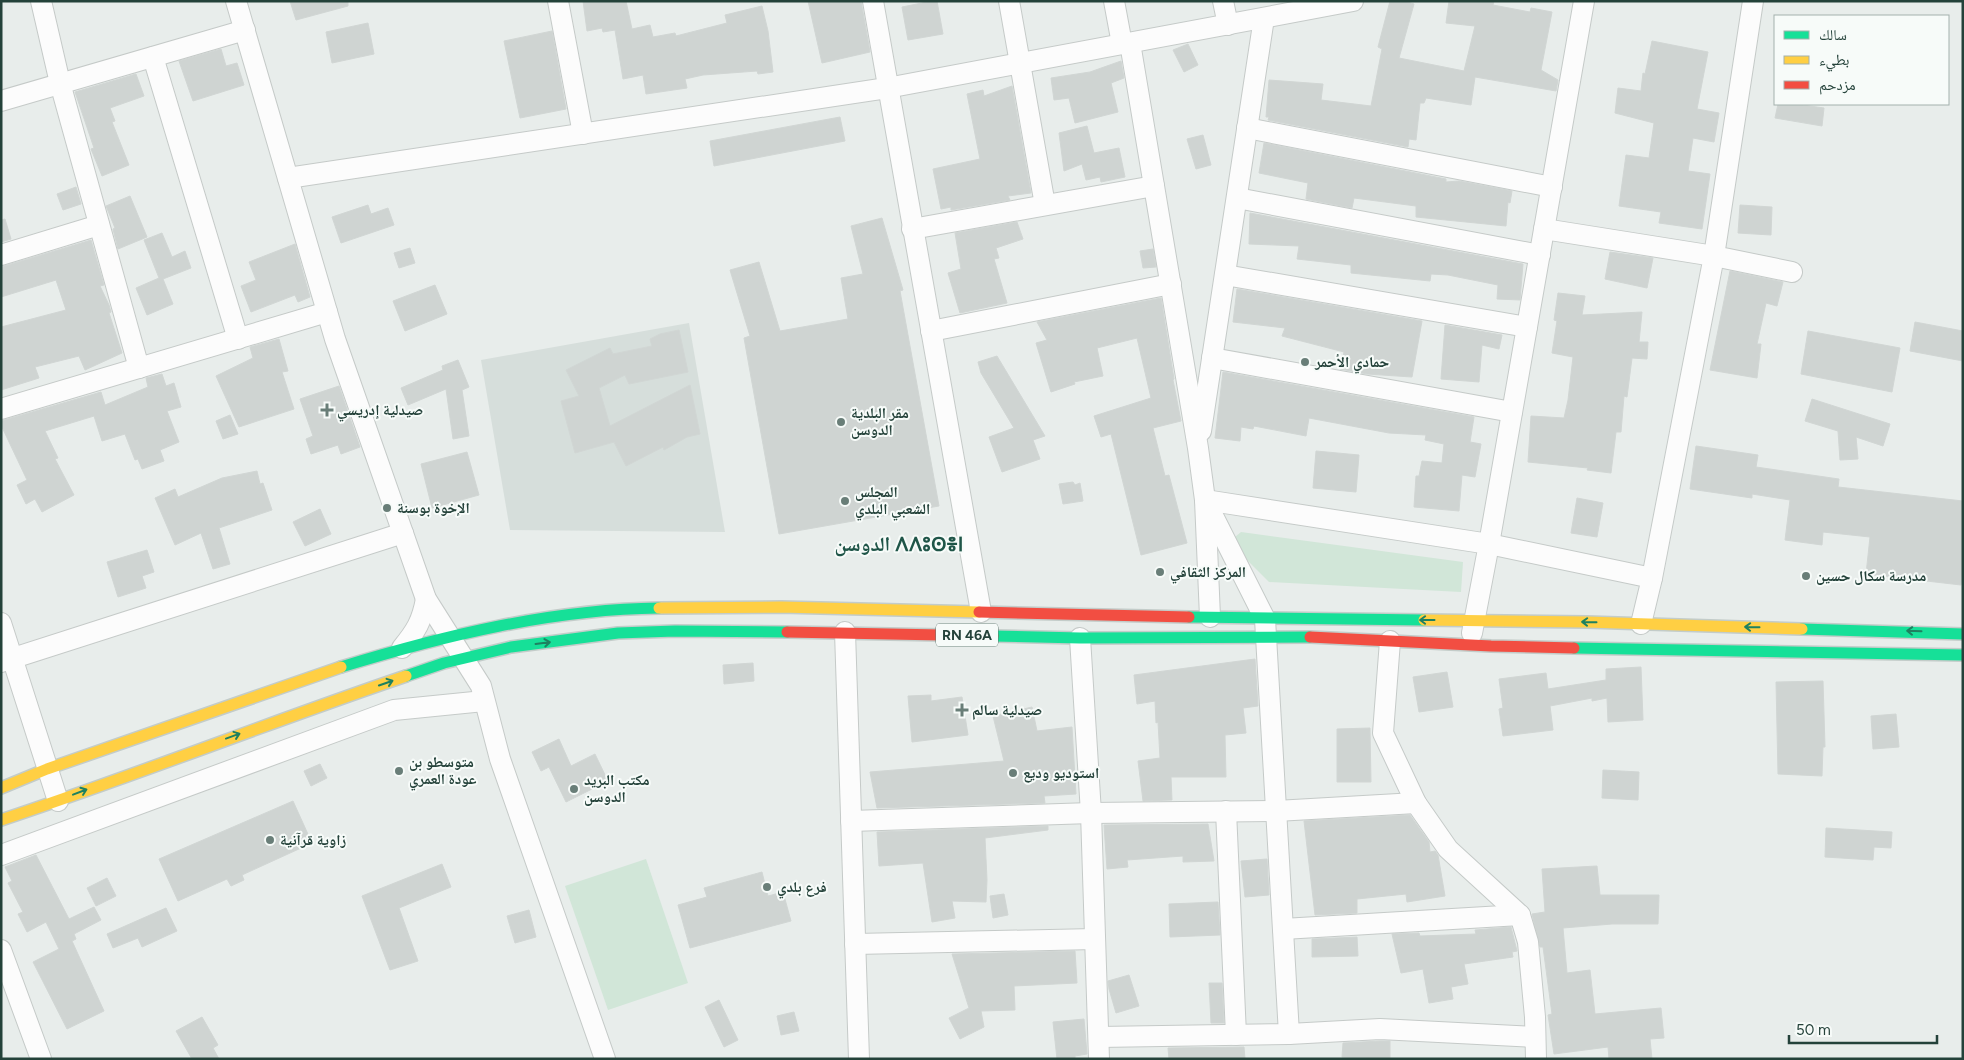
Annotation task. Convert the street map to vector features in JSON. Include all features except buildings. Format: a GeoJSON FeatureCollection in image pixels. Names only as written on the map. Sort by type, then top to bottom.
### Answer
{"type":"FeatureCollection","features":[{"type":"Feature","properties":{"kind":"main road","name":"RN 46A"},"geometry":{"type":"LineString","coordinates":[[1,788],[47,769],[314,676],[402,648],[448,636],[566,615],[648,608],[781,607],[1210,617],[1266,628],[1390,641],[1470,645],[1963,655]]}},
{"type":"Feature","properties":{"kind":"main road","name":"RN 46A"},"geometry":{"type":"LineString","coordinates":[[1,820],[292,715],[463,658],[510,647],[618,633],[675,631],[845,632],[1080,638],[1266,628],[1474,620],[1963,634]]}},
{"type":"Feature","properties":{"kind":"street"},"geometry":{"type":"LineString","coordinates":[[41,1],[60,84],[138,368]]}},
{"type":"Feature","properties":{"kind":"street"},"geometry":{"type":"LineString","coordinates":[[236,1],[338,349],[426,599],[463,658],[482,693],[500,759],[605,1059]]}},
{"type":"Feature","properties":{"kind":"street"},"geometry":{"type":"LineString","coordinates":[[558,1],[583,134]]}},
{"type":"Feature","properties":{"kind":"street"},"geometry":{"type":"LineString","coordinates":[[873,1],[981,612]]}},
{"type":"Feature","properties":{"kind":"street"},"geometry":{"type":"LineString","coordinates":[[1010,1],[1045,205]]}},
{"type":"Feature","properties":{"kind":"street"},"geometry":{"type":"LineString","coordinates":[[1114,1],[1126,44],[1154,186],[1198,448],[1205,500],[1210,617]]}},
{"type":"Feature","properties":{"kind":"street"},"geometry":{"type":"LineString","coordinates":[[1223,1],[1228,24]]}},
{"type":"Feature","properties":{"kind":"street"},"geometry":{"type":"LineString","coordinates":[[288,178],[887,88],[1353,1]]}},
{"type":"Feature","properties":{"kind":"street"},"geometry":{"type":"LineString","coordinates":[[1470,645],[1584,1]]}},
{"type":"Feature","properties":{"kind":"street"},"geometry":{"type":"LineString","coordinates":[[1641,624],[1652,578],[1714,256],[1753,1]]}},
{"type":"Feature","properties":{"kind":"street"},"geometry":{"type":"LineString","coordinates":[[1198,448],[1264,18]]}},
{"type":"Feature","properties":{"kind":"street"},"geometry":{"type":"LineString","coordinates":[[1,100],[245,30]]}},
{"type":"Feature","properties":{"kind":"street"},"geometry":{"type":"LineString","coordinates":[[153,57],[238,339]]}},
{"type":"Feature","properties":{"kind":"street"},"geometry":{"type":"LineString","coordinates":[[1247,128],[1552,187]]}},
{"type":"Feature","properties":{"kind":"street"},"geometry":{"type":"LineString","coordinates":[[912,229],[1154,186]]}},
{"type":"Feature","properties":{"kind":"street"},"geometry":{"type":"LineString","coordinates":[[1237,198],[1540,255]]}},
{"type":"Feature","properties":{"kind":"street"},"geometry":{"type":"LineString","coordinates":[[1,255],[99,225]]}},
{"type":"Feature","properties":{"kind":"street"},"geometry":{"type":"LineString","coordinates":[[1544,229],[1714,256],[1792,272]]}},
{"type":"Feature","properties":{"kind":"street"},"geometry":{"type":"LineString","coordinates":[[1225,275],[1527,327]]}},
{"type":"Feature","properties":{"kind":"street"},"geometry":{"type":"LineString","coordinates":[[931,332],[1171,284]]}},
{"type":"Feature","properties":{"kind":"street"},"geometry":{"type":"LineString","coordinates":[[1,409],[327,312]]}},
{"type":"Feature","properties":{"kind":"street"},"geometry":{"type":"LineString","coordinates":[[1212,358],[1512,412]]}},
{"type":"Feature","properties":{"kind":"street"},"geometry":{"type":"LineString","coordinates":[[1205,500],[1489,544],[1652,578]]}},
{"type":"Feature","properties":{"kind":"street"},"geometry":{"type":"LineString","coordinates":[[1205,500],[1266,628],[1289,1034]]}},
{"type":"Feature","properties":{"kind":"street"},"geometry":{"type":"LineString","coordinates":[[7,661],[403,533]]}},
{"type":"Feature","properties":{"kind":"street"},"geometry":{"type":"LineString","coordinates":[[426,599],[445,618],[485,629]]}},
{"type":"Feature","properties":{"kind":"street"},"geometry":{"type":"LineString","coordinates":[[402,648],[414,633],[423,617],[426,599]]}},
{"type":"Feature","properties":{"kind":"street"},"geometry":{"type":"LineString","coordinates":[[1,623],[7,661],[58,801]]}},
{"type":"Feature","properties":{"kind":"street"},"geometry":{"type":"LineString","coordinates":[[845,632],[859,1059]]}},
{"type":"Feature","properties":{"kind":"street"},"geometry":{"type":"LineString","coordinates":[[1080,638],[1091,813],[1099,1059]]}},
{"type":"Feature","properties":{"kind":"street"},"geometry":{"type":"LineString","coordinates":[[1390,641],[1383,733],[1416,803],[1448,849],[1520,915],[1528,942],[1536,1037],[1536,1059]]}},
{"type":"Feature","properties":{"kind":"street"},"geometry":{"type":"LineString","coordinates":[[482,693],[484,675],[490,666],[510,647]]}},
{"type":"Feature","properties":{"kind":"street"},"geometry":{"type":"LineString","coordinates":[[1,854],[394,710],[482,693]]}},
{"type":"Feature","properties":{"kind":"street"},"geometry":{"type":"LineString","coordinates":[[851,820],[1276,810],[1416,803]]}},
{"type":"Feature","properties":{"kind":"street"},"geometry":{"type":"LineString","coordinates":[[1226,811],[1236,1035]]}},
{"type":"Feature","properties":{"kind":"street"},"geometry":{"type":"LineString","coordinates":[[1283,929],[1520,915]]}},
{"type":"Feature","properties":{"kind":"street"},"geometry":{"type":"LineString","coordinates":[[855,944],[1095,939]]}},
{"type":"Feature","properties":{"kind":"street"},"geometry":{"type":"LineString","coordinates":[[1,950],[34,1057]]}},
{"type":"Feature","properties":{"kind":"street"},"geometry":{"type":"LineString","coordinates":[[1099,1037],[1289,1034],[1380,1029],[1536,1037]]}},
{"type":"Feature","properties":{"kind":"shaded area"},"geometry":{"type":"Polygon","coordinates":[[[689,323],[725,532],[510,530],[481,360],[689,323]]]}},
{"type":"Feature","properties":{"kind":"green space"},"geometry":{"type":"Polygon","coordinates":[[[1241,532],[1463,562],[1461,592],[1269,582],[1242,555],[1235,537],[1241,532]]]}},
{"type":"Feature","properties":{"kind":"green space"},"geometry":{"type":"Polygon","coordinates":[[[646,859],[688,983],[608,1010],[565,886],[646,859]]]}},
{"type":"Feature","properties":{"kind":"traffic: fast"},"geometry":{"type":"LineString","coordinates":[[341,667],[418,645],[498,626],[579,613],[659,608]]}},
{"type":"Feature","properties":{"kind":"traffic: fast"},"geometry":{"type":"LineString","coordinates":[[1189,617],[1424,620]]}},
{"type":"Feature","properties":{"kind":"traffic: fast"},"geometry":{"type":"LineString","coordinates":[[1802,629],[1963,634]]}},
{"type":"Feature","properties":{"kind":"traffic: fast"},"geometry":{"type":"LineString","coordinates":[[406,676],[444,663],[511,647],[618,633],[675,631],[787,632]]}},
{"type":"Feature","properties":{"kind":"traffic: fast"},"geometry":{"type":"LineString","coordinates":[[993,636],[1080,638],[1310,637]]}},
{"type":"Feature","properties":{"kind":"traffic: fast"},"geometry":{"type":"LineString","coordinates":[[1574,648],[1963,655]]}},
{"type":"Feature","properties":{"kind":"traffic: slow"},"geometry":{"type":"LineString","coordinates":[[659,608],[781,607],[979,612]]}},
{"type":"Feature","properties":{"kind":"traffic: slow"},"geometry":{"type":"LineString","coordinates":[[1424,620],[1587,622],[1802,629]]}},
{"type":"Feature","properties":{"kind":"traffic: slow"},"geometry":{"type":"LineString","coordinates":[[1,788],[47,769],[341,667]]}},
{"type":"Feature","properties":{"kind":"traffic: slow"},"geometry":{"type":"LineString","coordinates":[[1,820],[406,676]]}},
{"type":"Feature","properties":{"kind":"traffic: jam"},"geometry":{"type":"LineString","coordinates":[[979,612],[1189,617]]}},
{"type":"Feature","properties":{"kind":"traffic: jam"},"geometry":{"type":"LineString","coordinates":[[787,632],[993,636]]}},
{"type":"Feature","properties":{"kind":"traffic: jam"},"geometry":{"type":"LineString","coordinates":[[1310,637],[1574,648]]}},
{"type":"Feature","properties":{"kind":"place","name":"حمادي الأحمر"},"geometry":{"type":"Point","coordinates":[1305,362]}},
{"type":"Feature","properties":{"kind":"place","name":"صيدلية إدريسي"},"geometry":{"type":"Point","coordinates":[327,410]}},
{"type":"Feature","properties":{"kind":"place","name":"مقر البلدية الدوسن"},"geometry":{"type":"Point","coordinates":[841,422]}},
{"type":"Feature","properties":{"kind":"place","name":"المجلس الشعبي البلدي"},"geometry":{"type":"Point","coordinates":[845,501]}},
{"type":"Feature","properties":{"kind":"place","name":"الإخوة بوسنة"},"geometry":{"type":"Point","coordinates":[387,508]}},
{"type":"Feature","properties":{"kind":"place","name":"المركز الثقافي"},"geometry":{"type":"Point","coordinates":[1160,572]}},
{"type":"Feature","properties":{"kind":"place","name":"مدرسة سكال حسين"},"geometry":{"type":"Point","coordinates":[1806,576]}},
{"type":"Feature","properties":{"kind":"place","name":"صيدلية سالم"},"geometry":{"type":"Point","coordinates":[962,710]}},
{"type":"Feature","properties":{"kind":"place","name":"متوسطو بن عودة العمري"},"geometry":{"type":"Point","coordinates":[399,771]}},
{"type":"Feature","properties":{"kind":"place","name":"استوديو وديع"},"geometry":{"type":"Point","coordinates":[1013,773]}},
{"type":"Feature","properties":{"kind":"place","name":"مكتب البريد الدوسن"},"geometry":{"type":"Point","coordinates":[574,789]}},
{"type":"Feature","properties":{"kind":"place","name":"زاوية قرآنية"},"geometry":{"type":"Point","coordinates":[270,840]}},
{"type":"Feature","properties":{"kind":"place","name":"فرع بلدي"},"geometry":{"type":"Point","coordinates":[767,887]}},
{"type":"Feature","properties":{"kind":"district","name":"الدوسن ⴷⴷⵓⵙⴻⵏ"},"geometry":{"type":"Point","coordinates":[899,544]}}]}
